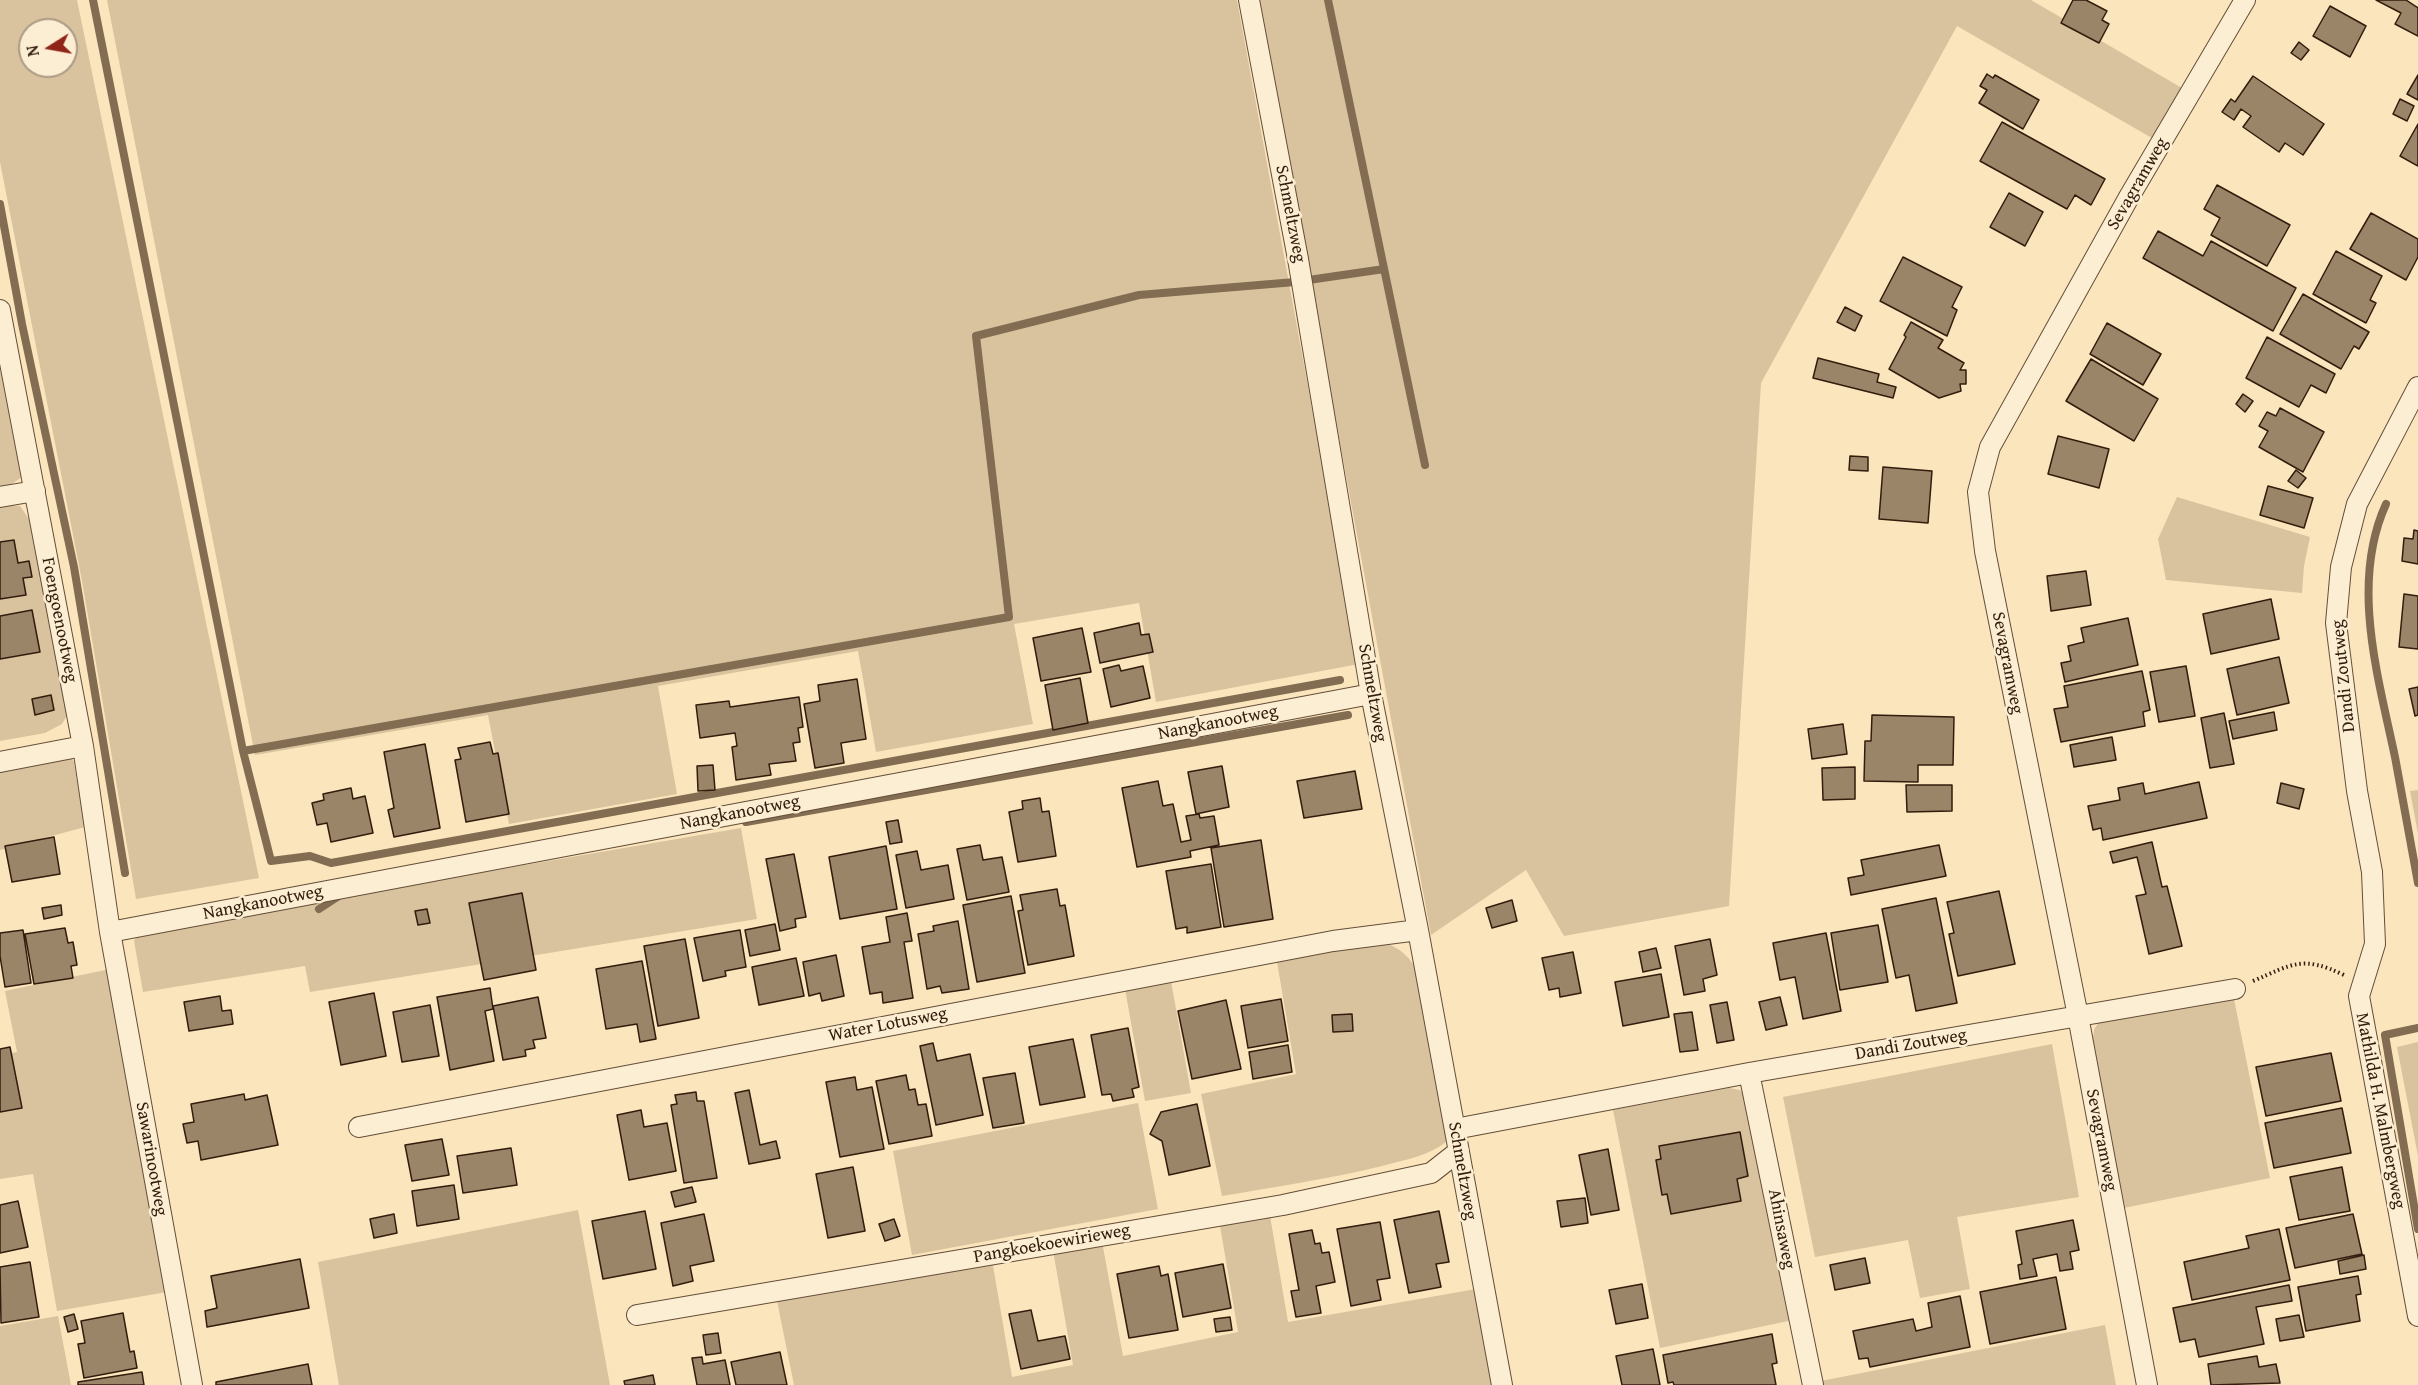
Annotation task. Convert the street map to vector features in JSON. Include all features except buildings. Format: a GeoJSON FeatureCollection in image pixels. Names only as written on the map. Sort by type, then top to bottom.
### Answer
{"type":"FeatureCollection","features":[{"type":"Feature","properties":{"kind":"street","name":"Schmeltzweg"},"geometry":{"type":"LineString","coordinates":[[1248,0],[1306,300],[1371,694],[1418,930],[1502,1385]]}},
{"type":"Feature","properties":{"kind":"street","name":"Sevagramweg"},"geometry":{"type":"LineString","coordinates":[[2147,1385],[2078,1016],[1985,551],[1978,492],[1990,447],[2129,197],[2245,0]]}},
{"type":"Feature","properties":{"kind":"street","name":"Foengoenootweg"},"geometry":{"type":"LineString","coordinates":[[0,310],[83,746],[110,932]]}},
{"type":"Feature","properties":{"kind":"street","name":"Dandi Zoutweg"},"geometry":{"type":"LineString","coordinates":[[2374,944],[2372,873],[2357,791],[2336,623],[2341,567],[2357,504],[2418,387]]}},
{"type":"Feature","properties":{"kind":"street"},"geometry":{"type":"LineString","coordinates":[[0,497],[35,490]]}},
{"type":"Feature","properties":{"kind":"street","name":"Nangkanootweg"},"geometry":{"type":"LineString","coordinates":[[110,932],[1371,694]]}},
{"type":"Feature","properties":{"kind":"street"},"geometry":{"type":"LineString","coordinates":[[0,762],[83,746]]}},
{"type":"Feature","properties":{"kind":"street","name":"Water Lotusweg"},"geometry":{"type":"LineString","coordinates":[[358,1127],[1333,941],[1418,930]]}},
{"type":"Feature","properties":{"kind":"street","name":"Sawarinootweg"},"geometry":{"type":"LineString","coordinates":[[110,932],[192,1385]]}},
{"type":"Feature","properties":{"kind":"street","name":"Mathilda H. Malmbergweg"},"geometry":{"type":"LineString","coordinates":[[2374,944],[2359,996],[2418,1316]]}},
{"type":"Feature","properties":{"kind":"street","name":"Dandi Zoutweg"},"geometry":{"type":"LineString","coordinates":[[1455,1129],[1749,1073],[2235,989]]}},
{"type":"Feature","properties":{"kind":"street","name":"Ahinsaweg"},"geometry":{"type":"LineString","coordinates":[[1749,1073],[1813,1385]]}},
{"type":"Feature","properties":{"kind":"street","name":"Pangkoekoewirieweg"},"geometry":{"type":"LineString","coordinates":[[637,1315],[1283,1204],[1431,1173],[1459,1150]]}},
{"type":"Feature","properties":{"kind":"path"},"geometry":{"type":"LineString","coordinates":[[2235,989],[2283,968],[2313,963],[2361,983]]}},
{"type":"Feature","properties":{"kind":"shaded area"},"geometry":{"type":"Polygon","coordinates":[[[0,0],[77,0],[259,878],[136,899],[82,581],[0,162],[0,0]]]}},
{"type":"Feature","properties":{"kind":"shaded area"},"geometry":{"type":"Polygon","coordinates":[[[107,0],[1237,0],[1359,664],[1156,702],[1139,603],[1014,624],[1033,724],[876,752],[858,651],[658,686],[677,794],[509,824],[488,715],[255,755],[107,0]]]}},
{"type":"Feature","properties":{"kind":"shaded area"},"geometry":{"type":"Polygon","coordinates":[[[1258,0],[2031,0],[2182,88],[2152,138],[1957,26],[1761,383],[1729,906],[1564,936],[1526,870],[1431,935],[1258,0]]]}},
{"type":"Feature","properties":{"kind":"shaded area"},"geometry":{"type":"Polygon","coordinates":[[[0,368],[22,477],[9,486],[0,488],[0,368]]]}},
{"type":"Feature","properties":{"kind":"shaded area"},"geometry":{"type":"Polygon","coordinates":[[[2177,497],[2310,537],[2304,566],[2302,593],[2166,580],[2158,539],[2177,497]]]}},
{"type":"Feature","properties":{"kind":"shaded area"},"geometry":{"type":"Polygon","coordinates":[[[0,505],[20,506],[29,519],[69,712],[62,724],[45,733],[0,741],[0,505]]]}},
{"type":"Feature","properties":{"kind":"shaded area"},"geometry":{"type":"Polygon","coordinates":[[[66,750],[74,762],[85,827],[0,850],[0,758],[66,750]]]}},
{"type":"Feature","properties":{"kind":"shaded area"},"geometry":{"type":"Polygon","coordinates":[[[2418,790],[2418,834],[2410,791],[2418,790]]]}},
{"type":"Feature","properties":{"kind":"shaded area"},"geometry":{"type":"Polygon","coordinates":[[[741,828],[757,919],[310,992],[305,966],[143,992],[134,941],[139,931],[741,828]]]}},
{"type":"Feature","properties":{"kind":"shaded area"},"geometry":{"type":"Polygon","coordinates":[[[1385,943],[1403,952],[1416,968],[1448,1133],[1447,1141],[1424,1154],[1382,1166],[1222,1196],[1201,1094],[1296,1074],[1277,962],[1385,943]]]}},
{"type":"Feature","properties":{"kind":"shaded area"},"geometry":{"type":"Polygon","coordinates":[[[110,969],[167,1292],[57,1311],[33,1174],[0,1179],[0,1055],[17,1052],[5,991],[110,969]]]}},
{"type":"Feature","properties":{"kind":"shaded area"},"geometry":{"type":"Polygon","coordinates":[[[1171,981],[1191,1093],[1145,1101],[1125,989],[1171,981]]]}},
{"type":"Feature","properties":{"kind":"shaded area"},"geometry":{"type":"Polygon","coordinates":[[[2233,994],[2270,1178],[2124,1208],[2092,1047],[2094,1030],[2099,1021],[2233,994]]]}},
{"type":"Feature","properties":{"kind":"shaded area"},"geometry":{"type":"Polygon","coordinates":[[[2418,1042],[2418,1156],[2397,1047],[2418,1042]]]}},
{"type":"Feature","properties":{"kind":"shaded area"},"geometry":{"type":"Polygon","coordinates":[[[2052,1044],[2079,1197],[1957,1217],[1970,1289],[1920,1298],[1908,1240],[1815,1257],[1783,1097],[2052,1044]]]}},
{"type":"Feature","properties":{"kind":"shaded area"},"geometry":{"type":"Polygon","coordinates":[[[1729,1088],[1740,1090],[1746,1096],[1793,1320],[1660,1348],[1613,1110],[1729,1088]]]}},
{"type":"Feature","properties":{"kind":"shaded area"},"geometry":{"type":"Polygon","coordinates":[[[1138,1103],[1158,1209],[912,1255],[893,1151],[1138,1103]]]}},
{"type":"Feature","properties":{"kind":"shaded area"},"geometry":{"type":"Polygon","coordinates":[[[1268,1204],[1288,1322],[1476,1289],[1493,1385],[794,1385],[776,1296],[991,1254],[1012,1377],[1073,1365],[1052,1245],[1101,1236],[1123,1356],[1238,1332],[1218,1214],[1268,1204]]]}},
{"type":"Feature","properties":{"kind":"shaded area"},"geometry":{"type":"Polygon","coordinates":[[[578,1210],[610,1385],[339,1385],[318,1262],[578,1210]]]}},
{"type":"Feature","properties":{"kind":"shaded area"},"geometry":{"type":"Polygon","coordinates":[[[58,1316],[71,1385],[0,1385],[0,1326],[58,1316]]]}},
{"type":"Feature","properties":{"kind":"shaded area"},"geometry":{"type":"Polygon","coordinates":[[[2105,1325],[2116,1385],[1822,1385],[1821,1381],[2105,1325]]]}},
{"type":"Feature","properties":{"kind":"waterway"},"geometry":{"type":"LineString","coordinates":[[93,0],[243,751],[1009,617],[976,336],[1139,295],[1295,282],[1384,269]]}},
{"type":"Feature","properties":{"kind":"waterway"},"geometry":{"type":"LineString","coordinates":[[1328,0],[1425,465]]}},
{"type":"Feature","properties":{"kind":"waterway"},"geometry":{"type":"LineString","coordinates":[[0,204],[22,324],[74,567],[125,873]]}},
{"type":"Feature","properties":{"kind":"waterway"},"geometry":{"type":"LineString","coordinates":[[2386,504],[2375,534],[2370,565],[2371,630],[2375,662],[2418,883]]}},
{"type":"Feature","properties":{"kind":"waterway"},"geometry":{"type":"LineString","coordinates":[[243,751],[271,861],[310,856],[331,863],[1340,680]]}},
{"type":"Feature","properties":{"kind":"waterway"},"geometry":{"type":"LineString","coordinates":[[746,822],[1348,715]]}},
{"type":"Feature","properties":{"kind":"waterway"},"geometry":{"type":"LineString","coordinates":[[319,909],[342,894]]}},
{"type":"Feature","properties":{"kind":"waterway"},"geometry":{"type":"LineString","coordinates":[[2418,1028],[2385,1035],[2418,1229]]}}]}
